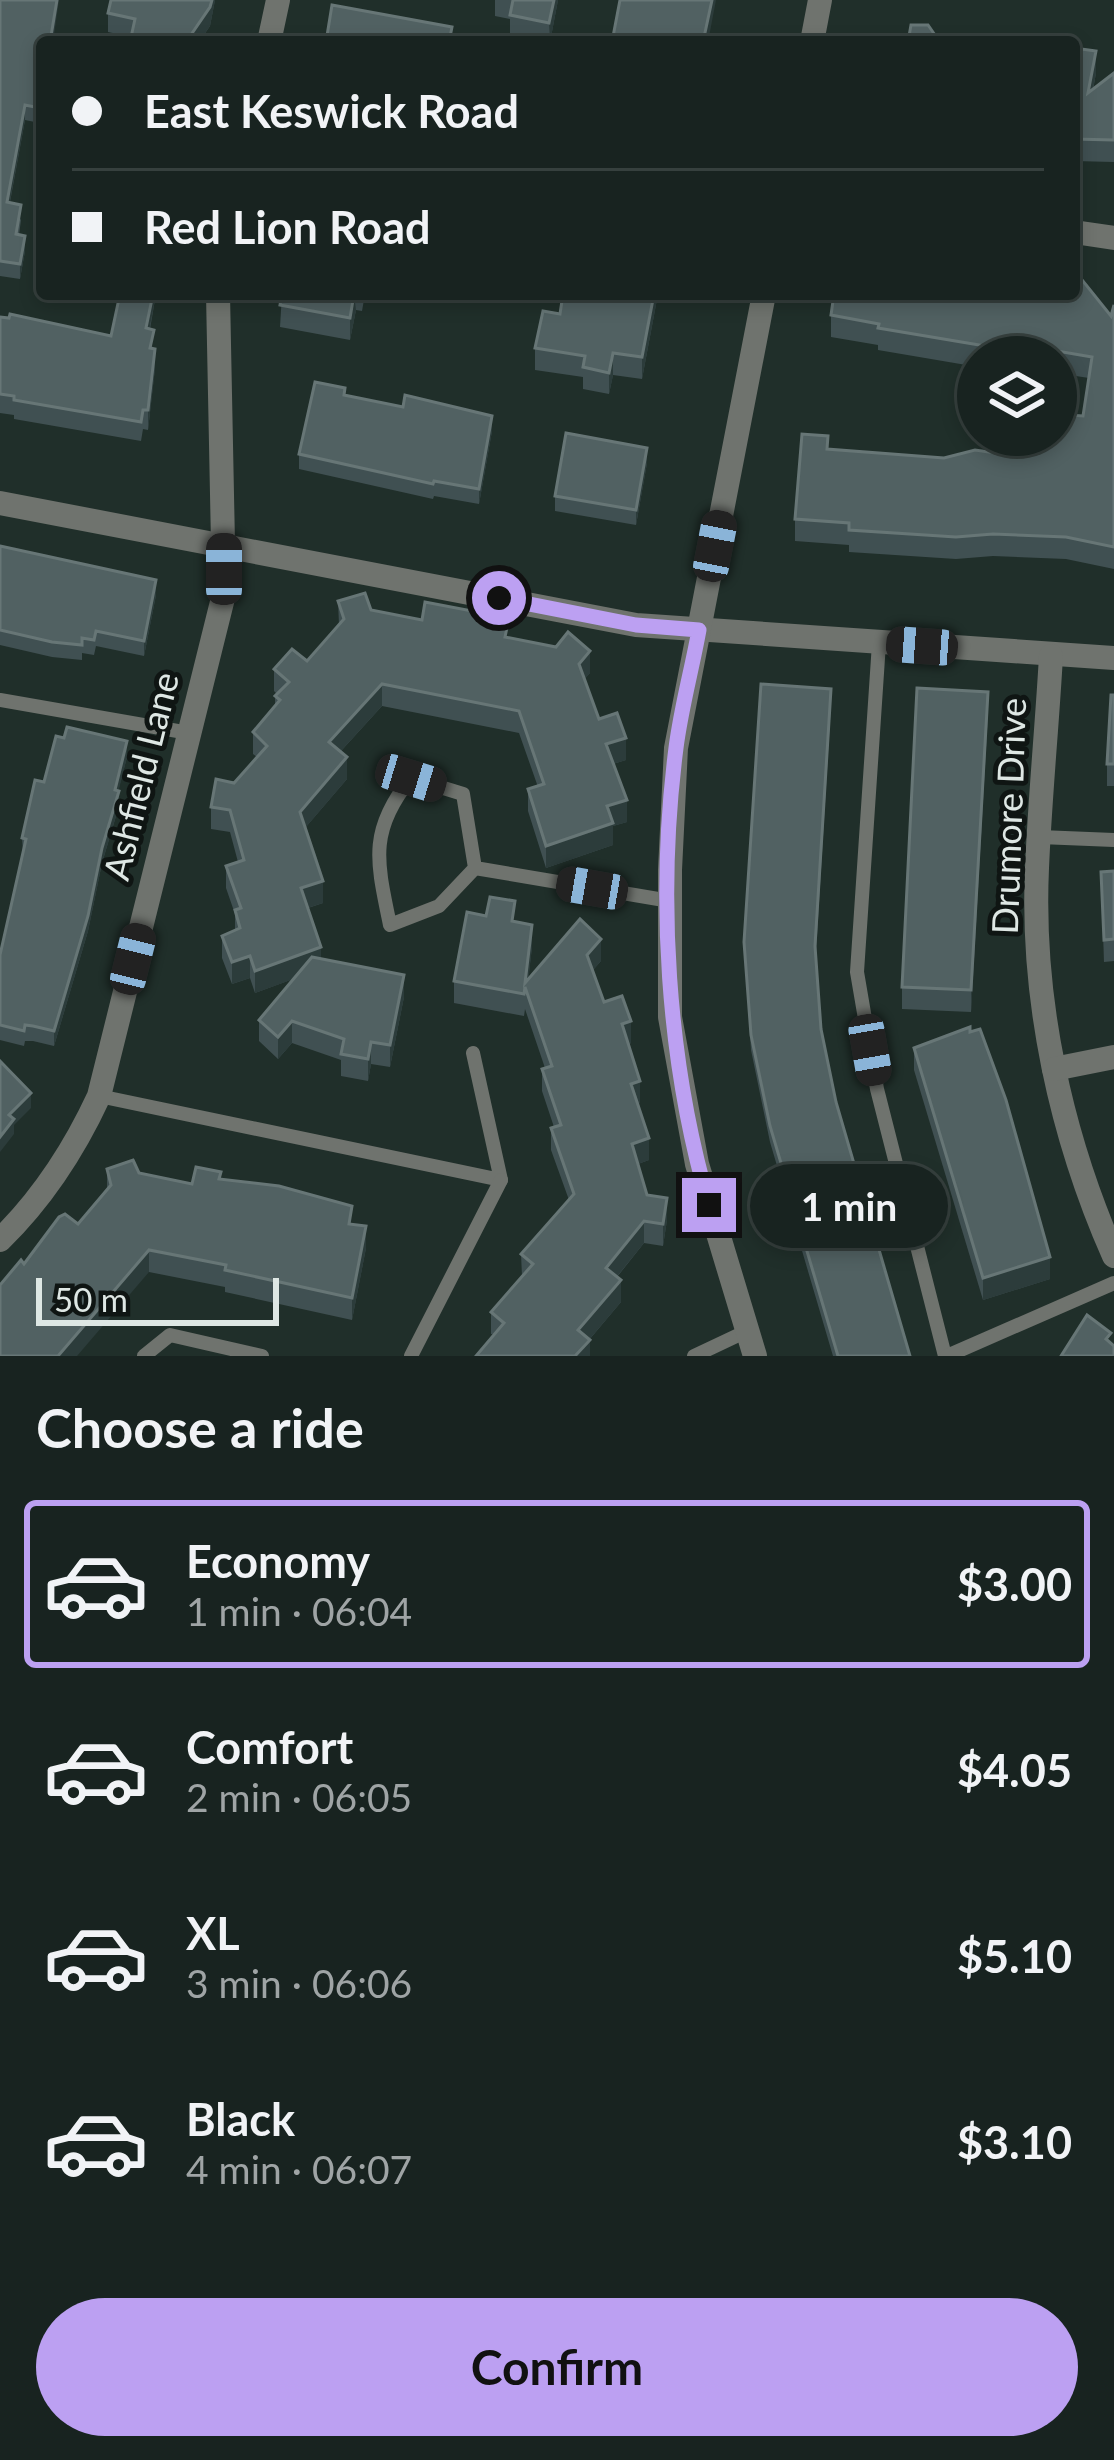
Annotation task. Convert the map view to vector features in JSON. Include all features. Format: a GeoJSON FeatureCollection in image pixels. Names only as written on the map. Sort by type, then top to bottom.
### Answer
{"type":"FeatureCollection","features":[{"type":"Feature","properties":{"kind":"street"},"geometry":{"type":"LineString","coordinates":[[270,36],[278,0]]}},
{"type":"Feature","properties":{"kind":"street"},"geometry":{"type":"LineString","coordinates":[[813,36],[820,0]]}},
{"type":"Feature","properties":{"kind":"street"},"geometry":{"type":"LineString","coordinates":[[1080,233],[1114,238]]}},
{"type":"Feature","properties":{"kind":"street","name":"Ashfield Lane"},"geometry":{"type":"LineString","coordinates":[[0,1240],[55,1178],[99,1096],[224,594],[218,300]]}},
{"type":"Feature","properties":{"kind":"street"},"geometry":{"type":"LineString","coordinates":[[751,1344],[697,1164],[670,1017],[670,902],[676,748],[763,300]]}},
{"type":"Feature","properties":{"kind":"street"},"geometry":{"type":"LineString","coordinates":[[0,503],[636,625],[1114,658]]}},
{"type":"Feature","properties":{"kind":"street","name":"Drumore Drive"},"geometry":{"type":"LineString","coordinates":[[1051,656],[1037,872],[1041,979],[1070,1142],[1114,1256]]}},
{"type":"Feature","properties":{"kind":"street"},"geometry":{"type":"LineString","coordinates":[[1054,1070],[1114,1057]]}},
{"type":"Feature","properties":{"kind":"lane"},"geometry":{"type":"LineString","coordinates":[[878,643],[857,972],[877,1089],[946,1356],[1114,1283]]}},
{"type":"Feature","properties":{"kind":"lane"},"geometry":{"type":"LineString","coordinates":[[0,700],[189,733]]}},
{"type":"Feature","properties":{"kind":"lane"},"geometry":{"type":"LineString","coordinates":[[411,778],[463,794],[475,868],[439,906],[390,925],[377,860],[380,829],[392,802],[411,778]]}},
{"type":"Feature","properties":{"kind":"lane"},"geometry":{"type":"LineString","coordinates":[[1040,837],[1114,840]]}},
{"type":"Feature","properties":{"kind":"lane"},"geometry":{"type":"LineString","coordinates":[[475,868],[670,902]]}},
{"type":"Feature","properties":{"kind":"lane"},"geometry":{"type":"LineString","coordinates":[[411,1356],[501,1180],[473,1053]]}},
{"type":"Feature","properties":{"kind":"lane"},"geometry":{"type":"LineString","coordinates":[[99,1096],[501,1180]]}},
{"type":"Feature","properties":{"kind":"lane"},"geometry":{"type":"LineString","coordinates":[[144,1356],[170,1335],[262,1356]]}},
{"type":"Feature","properties":{"kind":"lane"},"geometry":{"type":"LineString","coordinates":[[694,1356],[751,1344]]}},
{"type":"Feature","properties":{"kind":"building"},"geometry":{"type":"Polygon","coordinates":[[[0,0],[57,0],[51,36],[36,36],[36,102],[35,107],[25,105],[7,202],[21,205],[16,234],[25,236],[20,264],[0,261],[0,0]]]}},
{"type":"Feature","properties":{"kind":"building"},"geometry":{"type":"Polygon","coordinates":[[[111,0],[212,0],[190,36],[131,36],[135,19],[108,13],[111,0]]]}},
{"type":"Feature","properties":{"kind":"building"},"geometry":{"type":"Polygon","coordinates":[[[513,0],[554,0],[549,23],[510,15],[513,0]]]}},
{"type":"Feature","properties":{"kind":"building"},"geometry":{"type":"Polygon","coordinates":[[[620,0],[712,0],[704,36],[613,36],[620,0]]]}},
{"type":"Feature","properties":{"kind":"building"},"geometry":{"type":"Polygon","coordinates":[[[332,5],[452,27],[450,36],[327,36],[332,5]]]}},
{"type":"Feature","properties":{"kind":"building"},"geometry":{"type":"Polygon","coordinates":[[[911,25],[928,25],[935,35],[935,36],[909,36],[911,25]]]}},
{"type":"Feature","properties":{"kind":"building"},"geometry":{"type":"Polygon","coordinates":[[[1080,49],[1096,51],[1088,93],[1114,73],[1114,140],[1080,139],[1080,49]]]}},
{"type":"Feature","properties":{"kind":"building"},"geometry":{"type":"Polygon","coordinates":[[[1080,277],[1111,316],[1114,305],[1114,547],[1066,537],[849,530],[849,523],[795,519],[802,434],[828,436],[827,449],[944,458],[1077,456],[1077,416],[1083,416],[1092,357],[1077,354],[1077,336],[957,336],[957,341],[878,328],[879,324],[831,315],[833,300],[1080,300],[1080,277]]]}},
{"type":"Feature","properties":{"kind":"building"},"geometry":{"type":"Polygon","coordinates":[[[119,300],[152,300],[146,328],[154,330],[150,348],[155,349],[148,410],[143,410],[141,422],[0,394],[0,317],[10,314],[111,336],[119,300]]]}},
{"type":"Feature","properties":{"kind":"building"},"geometry":{"type":"Polygon","coordinates":[[[281,300],[353,300],[350,318],[280,305],[281,300]]]}},
{"type":"Feature","properties":{"kind":"building"},"geometry":{"type":"Polygon","coordinates":[[[562,300],[653,300],[642,357],[613,353],[609,373],[583,367],[585,356],[535,348],[543,311],[560,314],[562,300]]]}},
{"type":"Feature","properties":{"kind":"building"},"geometry":{"type":"Polygon","coordinates":[[[315,382],[345,388],[344,395],[403,407],[405,395],[492,416],[479,489],[433,484],[299,454],[315,382]]]}},
{"type":"Feature","properties":{"kind":"building"},"geometry":{"type":"Polygon","coordinates":[[[566,433],[647,448],[636,510],[555,496],[566,433]]]}},
{"type":"Feature","properties":{"kind":"building"},"geometry":{"type":"Polygon","coordinates":[[[0,546],[156,580],[144,641],[96,631],[94,640],[82,638],[82,645],[0,630],[0,546]]]}},
{"type":"Feature","properties":{"kind":"building"},"geometry":{"type":"Polygon","coordinates":[[[365,593],[371,610],[422,620],[425,602],[509,618],[505,637],[556,647],[568,632],[590,651],[579,664],[599,719],[617,713],[626,738],[606,744],[627,800],[607,806],[613,823],[546,846],[528,789],[544,784],[519,711],[382,684],[329,742],[347,757],[300,812],[323,881],[301,888],[321,947],[255,971],[250,956],[232,962],[222,936],[240,928],[235,910],[241,908],[226,866],[244,860],[230,810],[211,807],[216,779],[234,783],[267,746],[253,732],[289,682],[274,669],[292,649],[307,661],[344,619],[338,601],[365,593]]]}},
{"type":"Feature","properties":{"kind":"building"},"geometry":{"type":"Polygon","coordinates":[[[761,684],[831,689],[815,946],[821,1029],[836,1102],[910,1356],[838,1356],[770,1126],[751,1035],[744,942],[761,684]]]}},
{"type":"Feature","properties":{"kind":"building"},"geometry":{"type":"Polygon","coordinates":[[[917,688],[988,692],[971,990],[902,987],[917,688]]]}},
{"type":"Feature","properties":{"kind":"building"},"geometry":{"type":"Polygon","coordinates":[[[1111,695],[1114,764],[1107,764],[1111,695]]]}},
{"type":"Feature","properties":{"kind":"building"},"geometry":{"type":"Polygon","coordinates":[[[67,727],[127,741],[88,916],[54,1031],[25,1025],[24,1031],[0,1025],[0,955],[35,780],[44,782],[56,736],[64,738],[67,727]]]}},
{"type":"Feature","properties":{"kind":"building"},"geometry":{"type":"Polygon","coordinates":[[[1114,871],[1114,939],[1104,940],[1101,872],[1114,871]]]}},
{"type":"Feature","properties":{"kind":"building"},"geometry":{"type":"Polygon","coordinates":[[[490,897],[515,901],[512,921],[532,925],[525,983],[580,919],[601,939],[587,955],[604,1002],[622,996],[631,1021],[622,1024],[640,1081],[631,1084],[649,1138],[632,1144],[647,1195],[667,1198],[663,1224],[644,1221],[606,1268],[621,1280],[578,1330],[590,1340],[575,1356],[476,1356],[504,1323],[491,1312],[533,1264],[521,1254],[574,1194],[551,1128],[561,1125],[542,1069],[552,1066],[525,987],[524,994],[454,981],[467,912],[486,916],[490,897]]]}},
{"type":"Feature","properties":{"kind":"building"},"geometry":{"type":"Polygon","coordinates":[[[312,957],[404,975],[390,1045],[371,1042],[368,1059],[341,1054],[344,1039],[292,1021],[278,1037],[259,1020],[312,957]]]}},
{"type":"Feature","properties":{"kind":"building"},"geometry":{"type":"Polygon","coordinates":[[[970,1027],[970,1032],[980,1029],[1006,1100],[1050,1257],[983,1278],[914,1048],[970,1027]]]}},
{"type":"Feature","properties":{"kind":"building"},"geometry":{"type":"Polygon","coordinates":[[[0,1061],[31,1093],[9,1115],[14,1119],[0,1137],[0,1061]]]}},
{"type":"Feature","properties":{"kind":"building"},"geometry":{"type":"Polygon","coordinates":[[[133,1160],[139,1173],[192,1184],[196,1167],[221,1172],[219,1179],[279,1186],[352,1206],[349,1224],[366,1226],[352,1298],[149,1250],[58,1356],[0,1356],[0,1285],[21,1260],[24,1264],[59,1217],[65,1214],[78,1224],[111,1185],[107,1169],[133,1160]]]}},
{"type":"Feature","properties":{"kind":"building"},"geometry":{"type":"Polygon","coordinates":[[[1087,1315],[1111,1333],[1106,1339],[1114,1346],[1114,1356],[1061,1356],[1087,1315]]]}},
{"type":"Feature","properties":{"kind":"route"},"geometry":{"type":"LineString","coordinates":[[499,598],[636,625],[699,630],[676,748],[670,1017],[709,1205]]}}]}
